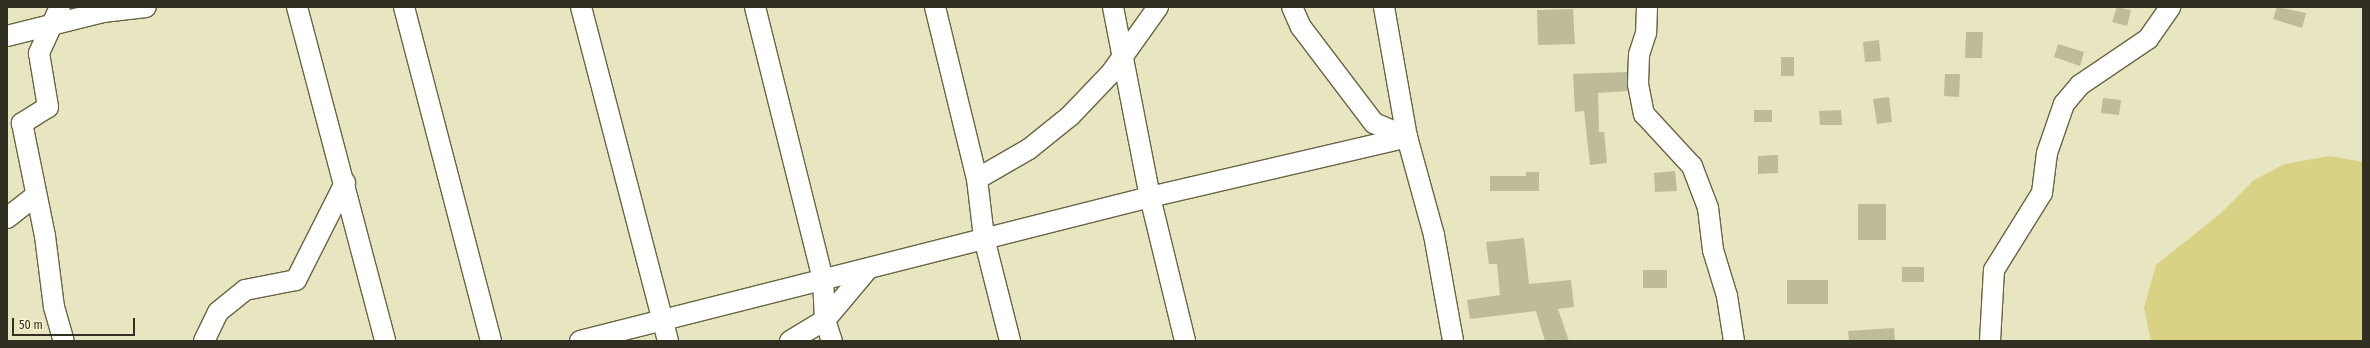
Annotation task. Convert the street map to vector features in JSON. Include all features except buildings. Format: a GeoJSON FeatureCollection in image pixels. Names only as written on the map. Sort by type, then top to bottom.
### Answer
{"type":"FeatureCollection","features":[{"type":"Feature","properties":{"kind":"street"},"geometry":{"type":"LineString","coordinates":[[60,7],[39,53],[48,107],[22,124],[36,195],[54,307],[64,341]]}},
{"type":"Feature","properties":{"kind":"street"},"geometry":{"type":"LineString","coordinates":[[7,36],[103,12],[146,7]]}},
{"type":"Feature","properties":{"kind":"street"},"geometry":{"type":"LineString","coordinates":[[297,7],[345,183],[385,341]]}},
{"type":"Feature","properties":{"kind":"street"},"geometry":{"type":"LineString","coordinates":[[404,7],[491,341]]}},
{"type":"Feature","properties":{"kind":"street"},"geometry":{"type":"LineString","coordinates":[[581,7],[668,341]]}},
{"type":"Feature","properties":{"kind":"street"},"geometry":{"type":"LineString","coordinates":[[755,7],[823,279],[825,320],[832,341]]}},
{"type":"Feature","properties":{"kind":"street"},"geometry":{"type":"LineString","coordinates":[[935,7],[977,178],[984,238],[1010,341]]}},
{"type":"Feature","properties":{"kind":"street"},"geometry":{"type":"LineString","coordinates":[[1113,7],[1125,55],[1150,197],[1185,341]]}},
{"type":"Feature","properties":{"kind":"street"},"geometry":{"type":"LineString","coordinates":[[977,178],[1029,149],[1070,116],[1125,55],[1158,7]]}},
{"type":"Feature","properties":{"kind":"street"},"geometry":{"type":"LineString","coordinates":[[1292,7],[1301,27],[1374,123],[1407,137]]}},
{"type":"Feature","properties":{"kind":"street"},"geometry":{"type":"LineString","coordinates":[[1384,7],[1407,137],[1434,235],[1453,341]]}},
{"type":"Feature","properties":{"kind":"street"},"geometry":{"type":"LineString","coordinates":[[1647,7],[1646,33],[1639,55],[1638,84],[1644,114],[1692,166],[1708,208],[1713,250],[1727,296],[1734,341]]}},
{"type":"Feature","properties":{"kind":"street"},"geometry":{"type":"LineString","coordinates":[[1990,341],[1994,270],[2042,193],[2047,153],[2064,104],[2080,85],[2148,39],[2170,7]]}},
{"type":"Feature","properties":{"kind":"street"},"geometry":{"type":"LineString","coordinates":[[580,341],[823,279],[867,270],[984,238],[1150,197],[1407,137]]}},
{"type":"Feature","properties":{"kind":"street"},"geometry":{"type":"LineString","coordinates":[[204,341],[218,312],[245,290],[296,280],[345,183]]}},
{"type":"Feature","properties":{"kind":"street"},"geometry":{"type":"LineString","coordinates":[[7,218],[36,195]]}},
{"type":"Feature","properties":{"kind":"street"},"geometry":{"type":"LineString","coordinates":[[790,341],[825,320],[867,270]]}},
{"type":"Feature","properties":{"kind":"shaded area"},"geometry":{"type":"Polygon","coordinates":[[[2330,156],[2363,162],[2363,341],[2151,341],[2144,308],[2156,265],[2220,214],[2254,180],[2285,164],[2330,156]]]}}]}
